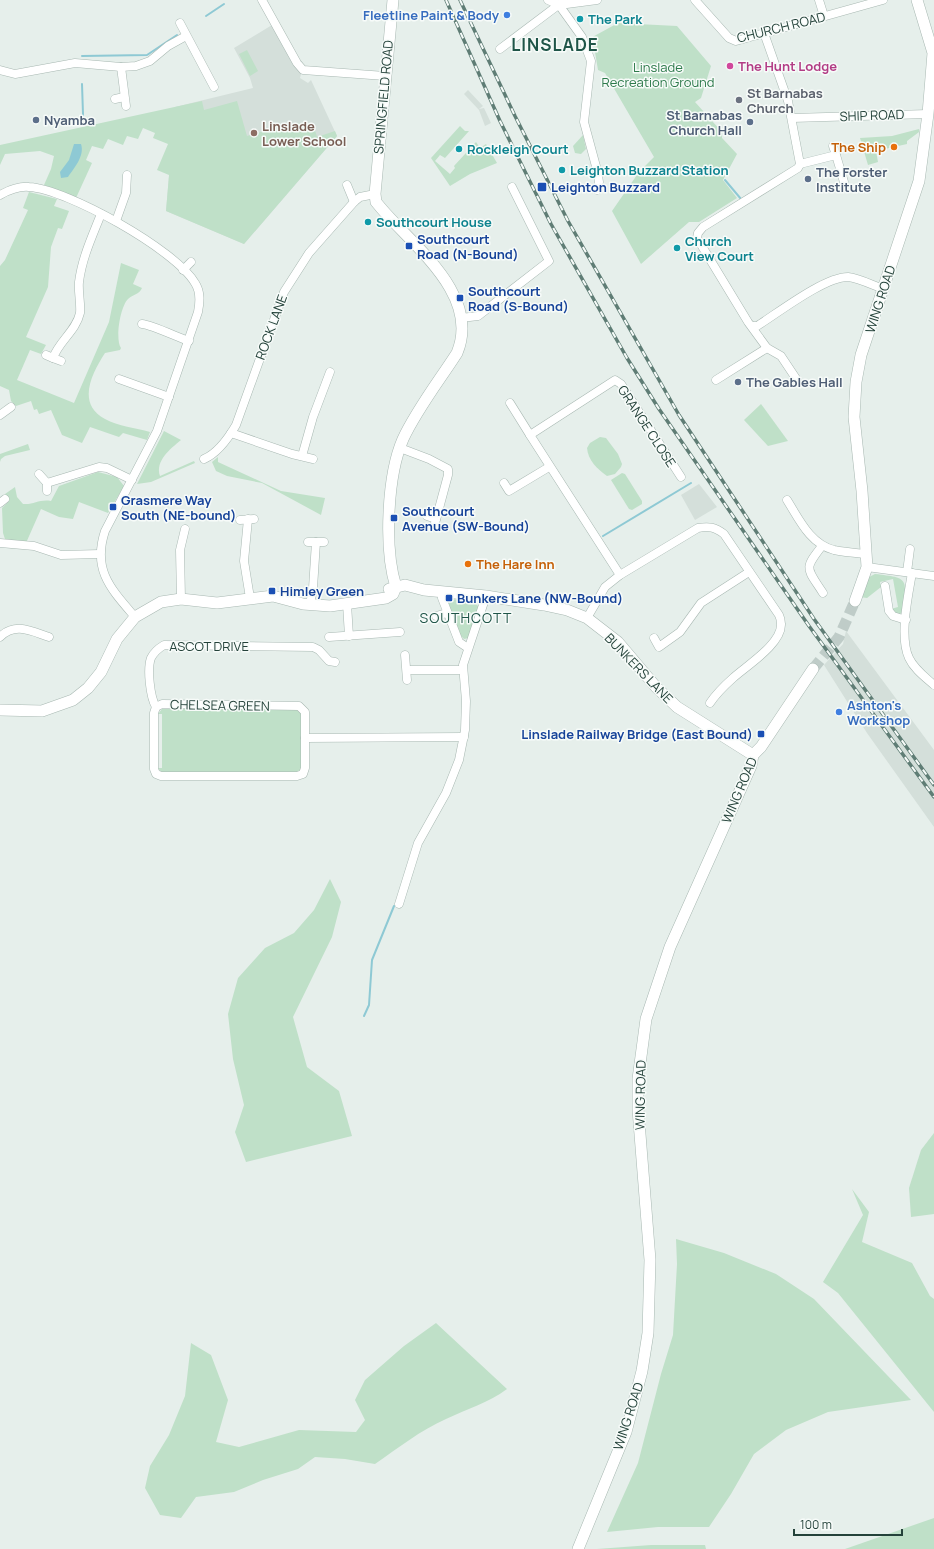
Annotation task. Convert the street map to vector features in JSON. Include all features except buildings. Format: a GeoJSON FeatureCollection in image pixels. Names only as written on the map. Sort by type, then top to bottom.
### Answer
{"type":"FeatureCollection","features":[{"type":"Feature","properties":{"kind":"street"},"geometry":{"type":"LineString","coordinates":[[262,0],[297,63],[303,70],[385,76]]}},
{"type":"Feature","properties":{"kind":"street","name":"SPRINGFIELD ROAD"},"geometry":{"type":"LineString","coordinates":[[375,194],[393,0]]}},
{"type":"Feature","properties":{"kind":"street"},"geometry":{"type":"LineString","coordinates":[[548,0],[562,3],[598,0]]}},
{"type":"Feature","properties":{"kind":"street","name":"CHURCH ROAD"},"geometry":{"type":"LineString","coordinates":[[695,0],[729,38],[736,41],[883,0]]}},
{"type":"Feature","properties":{"kind":"street"},"geometry":{"type":"LineString","coordinates":[[819,0],[824,16]]}},
{"type":"Feature","properties":{"kind":"street","name":"WING ROAD"},"geometry":{"type":"LineString","coordinates":[[855,601],[867,568],[865,554],[864,513],[854,417],[856,382],[861,355],[919,181],[928,114],[933,58],[917,0]]}},
{"type":"Feature","properties":{"kind":"street"},"geometry":{"type":"LineString","coordinates":[[500,49],[562,3]]}},
{"type":"Feature","properties":{"kind":"street"},"geometry":{"type":"LineString","coordinates":[[562,3],[587,46],[591,61],[591,73],[584,122],[597,170],[599,182],[597,190]]}},
{"type":"Feature","properties":{"kind":"street"},"geometry":{"type":"LineString","coordinates":[[180,23],[214,86]]}},
{"type":"Feature","properties":{"kind":"street"},"geometry":{"type":"LineString","coordinates":[[764,33],[788,101],[800,164]]}},
{"type":"Feature","properties":{"kind":"street"},"geometry":{"type":"LineString","coordinates":[[0,71],[15,74],[75,63],[121,67],[136,66],[150,60],[168,46],[186,36]]}},
{"type":"Feature","properties":{"kind":"street"},"geometry":{"type":"LineString","coordinates":[[121,67],[126,106]]}},
{"type":"Feature","properties":{"kind":"street"},"geometry":{"type":"LineString","coordinates":[[198,77],[206,72]]}},
{"type":"Feature","properties":{"kind":"street"},"geometry":{"type":"LineString","coordinates":[[115,99],[124,97]]}},
{"type":"Feature","properties":{"kind":"street","name":"SHIP ROAD"},"geometry":{"type":"LineString","coordinates":[[792,118],[928,114]]}},
{"type":"Feature","properties":{"kind":"street"},"geometry":{"type":"LineString","coordinates":[[833,146],[844,182]]}},
{"type":"Feature","properties":{"kind":"street"},"geometry":{"type":"LineString","coordinates":[[797,380],[781,356],[767,348],[697,238],[698,233],[798,168],[800,164],[836,155]]}},
{"type":"Feature","properties":{"kind":"street"},"geometry":{"type":"LineString","coordinates":[[116,221],[126,193],[127,175]]}},
{"type":"Feature","properties":{"kind":"street"},"geometry":{"type":"LineString","coordinates":[[347,185],[354,202]]}},
{"type":"Feature","properties":{"kind":"street"},"geometry":{"type":"LineString","coordinates":[[0,195],[22,187],[31,187],[57,194],[116,221],[149,241],[184,270],[195,282],[200,296],[198,312],[189,341],[155,435],[105,531],[100,554],[107,582],[135,617]]}},
{"type":"Feature","properties":{"kind":"street"},"geometry":{"type":"LineString","coordinates":[[462,318],[478,316],[550,261],[512,187]]}},
{"type":"Feature","properties":{"kind":"street"},"geometry":{"type":"LineString","coordinates":[[0,710],[42,711],[73,700],[88,688],[101,672],[117,638],[135,617],[162,602],[181,599],[217,603],[273,596],[310,605],[330,606],[376,598],[389,589],[396,587],[391,569],[389,520],[392,481],[400,448],[414,419],[457,353],[463,331],[462,318],[454,297],[438,271],[428,257],[384,212],[376,202],[375,194]]}},
{"type":"Feature","properties":{"kind":"street","name":"ROCK LANE"},"geometry":{"type":"LineString","coordinates":[[204,459],[211,455],[231,433],[242,410],[284,292],[309,253],[354,202],[360,197],[375,194]]}},
{"type":"Feature","properties":{"kind":"street"},"geometry":{"type":"LineString","coordinates":[[53,358],[59,346],[73,328],[79,314],[79,281],[84,259],[101,214]]}},
{"type":"Feature","properties":{"kind":"street"},"geometry":{"type":"LineString","coordinates":[[184,270],[191,262]]}},
{"type":"Feature","properties":{"kind":"street"},"geometry":{"type":"LineString","coordinates":[[752,326],[757,326],[821,285],[839,278],[850,277],[883,289]]}},
{"type":"Feature","properties":{"kind":"street"},"geometry":{"type":"LineString","coordinates":[[142,324],[149,325],[155,329],[189,341]]}},
{"type":"Feature","properties":{"kind":"street"},"geometry":{"type":"LineString","coordinates":[[716,380],[767,348]]}},
{"type":"Feature","properties":{"kind":"street"},"geometry":{"type":"LineString","coordinates":[[302,456],[313,417],[328,386],[330,372]]}},
{"type":"Feature","properties":{"kind":"street","name":"GRANGE CLOSE"},"geometry":{"type":"LineString","coordinates":[[530,435],[615,380],[621,384],[681,478]]}},
{"type":"Feature","properties":{"kind":"street"},"geometry":{"type":"LineString","coordinates":[[122,383],[169,397]]}},
{"type":"Feature","properties":{"kind":"street"},"geometry":{"type":"LineString","coordinates":[[510,403],[549,467],[596,535],[620,575]]}},
{"type":"Feature","properties":{"kind":"street"},"geometry":{"type":"LineString","coordinates":[[1,417],[11,407]]}},
{"type":"Feature","properties":{"kind":"street"},"geometry":{"type":"LineString","coordinates":[[231,433],[313,459]]}},
{"type":"Feature","properties":{"kind":"street"},"geometry":{"type":"LineString","coordinates":[[400,448],[429,459],[448,469],[448,475],[435,523],[427,516]]}},
{"type":"Feature","properties":{"kind":"street"},"geometry":{"type":"LineString","coordinates":[[39,474],[47,487],[99,467],[107,468],[132,480]]}},
{"type":"Feature","properties":{"kind":"street"},"geometry":{"type":"LineString","coordinates":[[504,483],[509,491],[549,467]]}},
{"type":"Feature","properties":{"kind":"street"},"geometry":{"type":"LineString","coordinates":[[787,500],[806,529],[822,546],[834,550],[865,554]]}},
{"type":"Feature","properties":{"kind":"street"},"geometry":{"type":"LineString","coordinates":[[247,519],[244,562],[250,598]]}},
{"type":"Feature","properties":{"kind":"street"},"geometry":{"type":"LineString","coordinates":[[587,618],[605,587],[620,575],[698,528],[706,527],[717,529],[724,534],[779,615],[782,624],[777,636],[761,656],[729,682],[710,703]]}},
{"type":"Feature","properties":{"kind":"street"},"geometry":{"type":"LineString","coordinates":[[181,599],[179,558],[183,532]]}},
{"type":"Feature","properties":{"kind":"street"},"geometry":{"type":"LineString","coordinates":[[310,605],[313,588],[316,542]]}},
{"type":"Feature","properties":{"kind":"street"},"geometry":{"type":"LineString","coordinates":[[0,543],[34,546],[61,555],[100,554]]}},
{"type":"Feature","properties":{"kind":"street"},"geometry":{"type":"LineString","coordinates":[[822,546],[808,565],[808,570],[823,593]]}},
{"type":"Feature","properties":{"kind":"street"},"geometry":{"type":"LineString","coordinates":[[910,549],[904,640],[909,658],[917,670],[934,685]]}},
{"type":"Feature","properties":{"kind":"street"},"geometry":{"type":"LineString","coordinates":[[867,568],[934,576]]}},
{"type":"Feature","properties":{"kind":"street"},"geometry":{"type":"LineString","coordinates":[[654,638],[659,647],[673,638],[701,603],[749,572]]}},
{"type":"Feature","properties":{"kind":"street"},"geometry":{"type":"LineString","coordinates":[[885,586],[889,611],[893,616],[906,620]]}},
{"type":"Feature","properties":{"kind":"street","name":"BUNKERS LANE"},"geometry":{"type":"LineString","coordinates":[[396,587],[403,591],[414,593],[424,590],[486,596],[544,605],[567,610],[587,618],[618,642],[656,687],[677,707],[753,755]]}},
{"type":"Feature","properties":{"kind":"street"},"geometry":{"type":"LineString","coordinates":[[399,904],[418,843],[446,793],[459,760],[464,737],[466,701],[462,670],[486,596]]}},
{"type":"Feature","properties":{"kind":"street"},"geometry":{"type":"LineString","coordinates":[[442,598],[459,642],[468,648]]}},
{"type":"Feature","properties":{"kind":"street"},"geometry":{"type":"LineString","coordinates":[[347,604],[349,636]]}},
{"type":"Feature","properties":{"kind":"street"},"geometry":{"type":"LineString","coordinates":[[436,616],[447,613]]}},
{"type":"Feature","properties":{"kind":"street"},"geometry":{"type":"LineString","coordinates":[[0,637],[6,632],[20,628],[49,637]]}},
{"type":"Feature","properties":{"kind":"street"},"geometry":{"type":"LineString","coordinates":[[329,637],[400,632]]}},
{"type":"Feature","properties":{"kind":"street","name":"ASCOT DRIVE"},"geometry":{"type":"LineString","coordinates":[[156,708],[151,698],[150,664],[154,653],[164,645],[298,651],[314,647],[319,650],[329,661],[335,662]]}},
{"type":"Feature","properties":{"kind":"street"},"geometry":{"type":"LineString","coordinates":[[406,655],[407,680]]}},
{"type":"Feature","properties":{"kind":"street"},"geometry":{"type":"LineString","coordinates":[[407,670],[462,670]]}},
{"type":"Feature","properties":{"kind":"street","name":"WING ROAD"},"geometry":{"type":"LineString","coordinates":[[578,1549],[626,1432],[642,1371],[648,1333],[650,1260],[638,1109],[639,1073],[646,1019],[670,947],[751,766],[753,755],[761,747],[813,670]]}},
{"type":"Feature","properties":{"kind":"street","name":"CHELSEA GREEN"},"geometry":{"type":"LineString","coordinates":[[162,704],[305,705],[306,776],[154,775],[154,713],[156,708],[162,704]]}},
{"type":"Feature","properties":{"kind":"street"},"geometry":{"type":"LineString","coordinates":[[305,738],[464,737]]}},
{"type":"Feature","properties":{"kind":"shaded area","name":"Linslade Lower School"},"geometry":{"type":"Polygon","coordinates":[[[272,25],[301,74],[300,78],[308,83],[311,80],[337,136],[244,244],[166,211],[175,107],[253,88],[250,78],[234,48],[272,25]]]}},
{"type":"Feature","properties":{"kind":"shaded area"},"geometry":{"type":"Polygon","coordinates":[[[468,90],[483,106],[479,109],[484,108],[491,123],[485,126],[479,110],[464,94],[468,90]]]}},
{"type":"Feature","properties":{"kind":"shaded area"},"geometry":{"type":"Polygon","coordinates":[[[699,484],[717,507],[695,520],[681,495],[699,484]]]}},
{"type":"Feature","properties":{"kind":"shaded area"},"geometry":{"type":"Polygon","coordinates":[[[846,631],[934,750],[934,827],[867,733],[824,665],[843,644],[846,631]]]}},
{"type":"Feature","properties":{"kind":"green space","name":"Linslade Recreation Ground"},"geometry":{"type":"Polygon","coordinates":[[[618,23],[677,26],[711,66],[701,98],[695,102],[722,132],[722,138],[737,154],[723,180],[737,198],[699,222],[689,222],[641,264],[612,211],[639,172],[654,157],[605,73],[598,70],[595,52],[587,40],[618,23]]]}},
{"type":"Feature","properties":{"kind":"green space"},"geometry":{"type":"Polygon","coordinates":[[[247,50],[258,71],[250,76],[239,54],[247,50]]]}},
{"type":"Feature","properties":{"kind":"green space","name":"Linslade Lower School"},"geometry":{"type":"Polygon","coordinates":[[[202,101],[204,110],[237,101],[247,136],[287,125],[302,124],[312,127],[317,137],[335,131],[337,136],[244,244],[166,211],[169,175],[157,170],[168,144],[153,138],[155,133],[143,128],[138,139],[127,136],[123,145],[108,139],[103,149],[92,146],[86,160],[92,163],[76,198],[44,185],[51,169],[54,156],[40,151],[5,154],[0,165],[0,145],[202,101]]]}},
{"type":"Feature","properties":{"kind":"green space"},"geometry":{"type":"Polygon","coordinates":[[[460,126],[465,131],[469,131],[445,158],[440,155],[435,161],[450,174],[455,168],[454,166],[476,142],[480,148],[486,144],[497,163],[470,174],[450,186],[431,158],[460,126]]]}},
{"type":"Feature","properties":{"kind":"green space"},"geometry":{"type":"Polygon","coordinates":[[[919,129],[919,132],[907,141],[907,144],[876,151],[878,162],[868,165],[860,138],[892,136],[919,129]]]}},
{"type":"Feature","properties":{"kind":"green space"},"geometry":{"type":"Polygon","coordinates":[[[583,135],[586,149],[581,154],[575,153],[573,146],[583,135]]]}},
{"type":"Feature","properties":{"kind":"green space"},"geometry":{"type":"Polygon","coordinates":[[[29,192],[57,199],[54,206],[69,211],[62,229],[58,228],[51,247],[48,287],[26,337],[46,345],[41,354],[30,350],[17,380],[74,403],[109,322],[121,263],[139,270],[133,284],[142,288],[125,303],[119,324],[118,338],[121,348],[120,350],[105,353],[95,370],[89,388],[89,397],[91,405],[96,413],[105,419],[127,427],[150,432],[147,440],[123,433],[119,437],[90,427],[82,443],[62,435],[51,410],[39,414],[37,409],[34,410],[31,401],[16,406],[11,401],[9,390],[0,386],[0,266],[5,260],[28,210],[23,208],[29,192]]]}},
{"type":"Feature","properties":{"kind":"green space"},"geometry":{"type":"Polygon","coordinates":[[[761,404],[788,441],[768,446],[744,420],[761,404]]]}},
{"type":"Feature","properties":{"kind":"green space"},"geometry":{"type":"Polygon","coordinates":[[[164,431],[181,440],[164,456],[160,465],[160,476],[194,461],[195,463],[151,482],[137,484],[164,431]]]}},
{"type":"Feature","properties":{"kind":"green space"},"geometry":{"type":"Polygon","coordinates":[[[600,437],[606,438],[618,454],[622,464],[615,474],[607,476],[597,467],[589,456],[587,448],[590,443],[600,437]]]}},
{"type":"Feature","properties":{"kind":"green space"},"geometry":{"type":"Polygon","coordinates":[[[28,444],[30,450],[5,456],[0,462],[0,454],[28,444]]]}},
{"type":"Feature","properties":{"kind":"green space"},"geometry":{"type":"Polygon","coordinates":[[[218,457],[218,462],[281,491],[325,498],[321,515],[262,483],[227,476],[216,471],[212,462],[218,457]]]}},
{"type":"Feature","properties":{"kind":"green space"},"geometry":{"type":"Polygon","coordinates":[[[98,472],[117,477],[124,486],[108,513],[79,502],[73,519],[59,517],[41,509],[26,543],[5,539],[3,533],[2,508],[9,501],[5,494],[15,487],[17,497],[23,504],[51,501],[59,486],[98,472]]]}},
{"type":"Feature","properties":{"kind":"green space"},"geometry":{"type":"Polygon","coordinates":[[[622,473],[625,474],[642,501],[642,504],[632,510],[629,509],[611,480],[622,473]]]}},
{"type":"Feature","properties":{"kind":"green space"},"geometry":{"type":"Polygon","coordinates":[[[875,574],[895,577],[903,582],[905,586],[904,612],[897,615],[891,609],[898,607],[893,579],[880,582],[881,587],[867,598],[860,597],[869,577],[875,574]]]}},
{"type":"Feature","properties":{"kind":"green space"},"geometry":{"type":"Polygon","coordinates":[[[445,598],[474,602],[479,607],[469,638],[464,639],[461,636],[445,598]]]}},
{"type":"Feature","properties":{"kind":"green space"},"geometry":{"type":"Polygon","coordinates":[[[162,709],[297,709],[301,712],[302,768],[298,772],[162,773],[158,768],[162,768],[162,714],[158,714],[162,709]]]}},
{"type":"Feature","properties":{"kind":"green space"},"geometry":{"type":"Polygon","coordinates":[[[330,879],[341,902],[332,937],[293,1017],[307,1067],[339,1091],[352,1136],[246,1162],[235,1132],[244,1105],[233,1059],[228,1014],[238,978],[265,948],[294,933],[314,910],[330,879]]]}},
{"type":"Feature","properties":{"kind":"green space"},"geometry":{"type":"Polygon","coordinates":[[[934,1133],[934,1214],[911,1217],[909,1188],[921,1150],[934,1133]]]}},
{"type":"Feature","properties":{"kind":"green space"},"geometry":{"type":"Polygon","coordinates":[[[852,1189],[869,1212],[862,1242],[912,1263],[930,1296],[934,1299],[934,1412],[838,1293],[823,1282],[863,1215],[852,1189]]]}},
{"type":"Feature","properties":{"kind":"green space"},"geometry":{"type":"Polygon","coordinates":[[[676,1239],[724,1253],[776,1274],[814,1299],[911,1400],[828,1412],[786,1430],[754,1454],[731,1494],[709,1527],[658,1527],[607,1532],[638,1463],[661,1374],[673,1335],[677,1264],[676,1239]]]}},
{"type":"Feature","properties":{"kind":"green space"},"geometry":{"type":"Polygon","coordinates":[[[436,1323],[507,1389],[485,1402],[428,1428],[375,1464],[345,1459],[315,1457],[298,1469],[263,1480],[234,1492],[196,1497],[181,1518],[160,1515],[145,1488],[150,1466],[169,1435],[185,1396],[191,1343],[211,1355],[228,1400],[216,1442],[239,1447],[299,1430],[356,1432],[365,1420],[355,1400],[365,1380],[404,1346],[436,1323]]]}},
{"type":"Feature","properties":{"kind":"green space"},"geometry":{"type":"Polygon","coordinates":[[[934,1518],[934,1549],[845,1549],[934,1518]]]}},
{"type":"Feature","properties":{"kind":"green space"},"geometry":{"type":"Polygon","coordinates":[[[651,1545],[705,1545],[706,1549],[597,1549],[651,1545]]]}},
{"type":"Feature","properties":{"kind":"water"},"geometry":{"type":"Polygon","coordinates":[[[74,144],[81,144],[82,153],[76,166],[68,177],[61,178],[60,172],[69,160],[74,144]]]}},
{"type":"Feature","properties":{"kind":"waterway"},"geometry":{"type":"LineString","coordinates":[[206,16],[224,4]]}},
{"type":"Feature","properties":{"kind":"waterway"},"geometry":{"type":"LineString","coordinates":[[82,56],[147,55],[177,35]]}},
{"type":"Feature","properties":{"kind":"waterway"},"geometry":{"type":"LineString","coordinates":[[81,125],[83,114],[82,84]]}},
{"type":"Feature","properties":{"kind":"waterway"},"geometry":{"type":"LineString","coordinates":[[725,180],[741,199]]}},
{"type":"Feature","properties":{"kind":"waterway"},"geometry":{"type":"LineString","coordinates":[[603,536],[691,483]]}},
{"type":"Feature","properties":{"kind":"waterway"},"geometry":{"type":"LineString","coordinates":[[364,1016],[369,1005],[372,960],[394,906]]}},
{"type":"Feature","properties":{"kind":"tunnel"},"geometry":{"type":"LineString","coordinates":[[813,669],[839,637],[855,601]]}},
{"type":"Feature","properties":{"kind":"railway"},"geometry":{"type":"LineString","coordinates":[[446,0],[500,121],[551,224],[627,358],[659,409],[809,626],[934,797]]}},
{"type":"Feature","properties":{"kind":"railway"},"geometry":{"type":"LineString","coordinates":[[460,0],[515,116],[568,221],[679,415],[814,619],[934,785]]}},
{"type":"Feature","properties":{"kind":"place","name":"Fleetline Paint & Body"},"geometry":{"type":"Point","coordinates":[507,15]}},
{"type":"Feature","properties":{"kind":"place","name":"The Park"},"geometry":{"type":"Point","coordinates":[580,19]}},
{"type":"Feature","properties":{"kind":"place","name":"The Hunt Lodge"},"geometry":{"type":"Point","coordinates":[730,66]}},
{"type":"Feature","properties":{"kind":"place","name":"St Barnabas Church"},"geometry":{"type":"Point","coordinates":[739,100]}},
{"type":"Feature","properties":{"kind":"place","name":"Nyamba"},"geometry":{"type":"Point","coordinates":[36,120]}},
{"type":"Feature","properties":{"kind":"place","name":"St Barnabas Church Hall"},"geometry":{"type":"Point","coordinates":[750,122]}},
{"type":"Feature","properties":{"kind":"place","name":"Linslade Lower School"},"geometry":{"type":"Point","coordinates":[254,133]}},
{"type":"Feature","properties":{"kind":"place","name":"The Ship"},"geometry":{"type":"Point","coordinates":[894,147]}},
{"type":"Feature","properties":{"kind":"place","name":"Rockleigh Court"},"geometry":{"type":"Point","coordinates":[459,149]}},
{"type":"Feature","properties":{"kind":"place","name":"Leighton Buzzard Station"},"geometry":{"type":"Point","coordinates":[562,170]}},
{"type":"Feature","properties":{"kind":"place","name":"The Forster Institute"},"geometry":{"type":"Point","coordinates":[808,179]}},
{"type":"Feature","properties":{"kind":"place","name":"Leighton Buzzard"},"geometry":{"type":"Point","coordinates":[542,187]}},
{"type":"Feature","properties":{"kind":"place","name":"Southcourt House"},"geometry":{"type":"Point","coordinates":[368,222]}},
{"type":"Feature","properties":{"kind":"place","name":"Southcourt Road (N-Bound)"},"geometry":{"type":"Point","coordinates":[409,246]}},
{"type":"Feature","properties":{"kind":"place","name":"Church View Court"},"geometry":{"type":"Point","coordinates":[677,248]}},
{"type":"Feature","properties":{"kind":"place","name":"Southcourt Road (S-Bound)"},"geometry":{"type":"Point","coordinates":[460,298]}},
{"type":"Feature","properties":{"kind":"place","name":"The Gables Hall"},"geometry":{"type":"Point","coordinates":[738,382]}},
{"type":"Feature","properties":{"kind":"place","name":"Grasmere Way South (NE-bound)"},"geometry":{"type":"Point","coordinates":[113,507]}},
{"type":"Feature","properties":{"kind":"place","name":"Southcourt Avenue (SW-Bound)"},"geometry":{"type":"Point","coordinates":[394,518]}},
{"type":"Feature","properties":{"kind":"place","name":"The Hare Inn"},"geometry":{"type":"Point","coordinates":[468,564]}},
{"type":"Feature","properties":{"kind":"place","name":"Himley Green"},"geometry":{"type":"Point","coordinates":[272,591]}},
{"type":"Feature","properties":{"kind":"place","name":"Bunkers Lane (NW-Bound)"},"geometry":{"type":"Point","coordinates":[449,598]}},
{"type":"Feature","properties":{"kind":"place","name":"Ashton's Workshop"},"geometry":{"type":"Point","coordinates":[839,712]}},
{"type":"Feature","properties":{"kind":"place","name":"Linslade Railway Bridge (East Bound)"},"geometry":{"type":"Point","coordinates":[761,734]}},
{"type":"Feature","properties":{"kind":"district","name":"LINSLADE"},"geometry":{"type":"Point","coordinates":[555,44]}},
{"type":"Feature","properties":{"kind":"district","name":"SOUTHCOTT"},"geometry":{"type":"Point","coordinates":[466,617]}}]}
